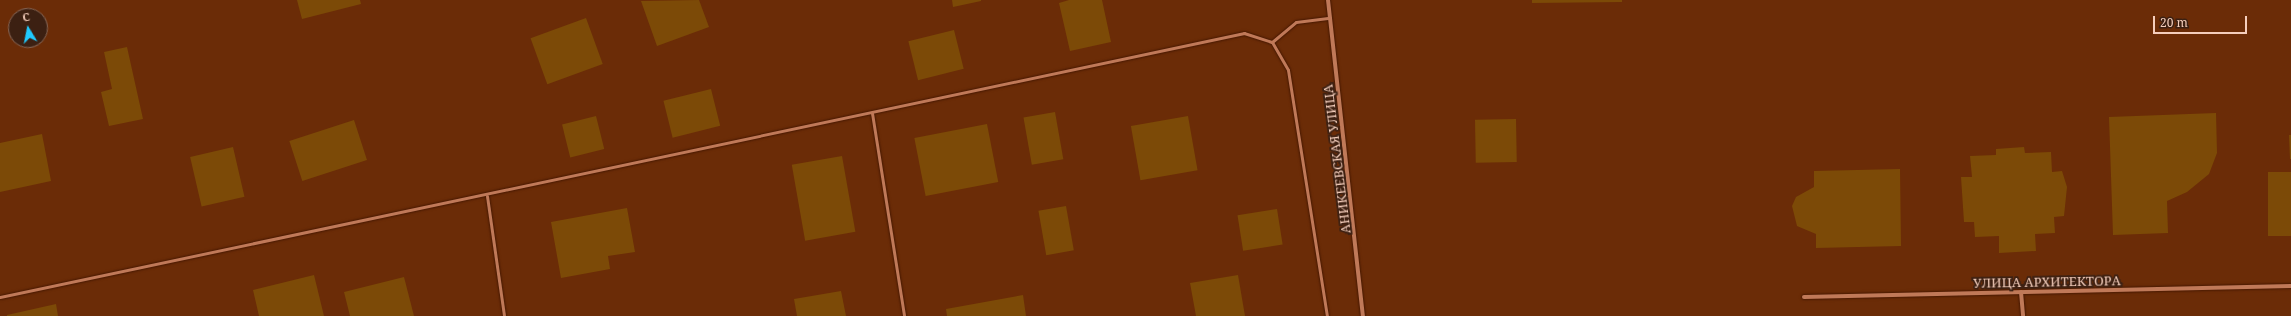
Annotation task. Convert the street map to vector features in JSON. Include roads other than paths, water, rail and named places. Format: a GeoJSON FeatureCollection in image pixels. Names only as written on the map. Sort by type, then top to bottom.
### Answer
{"type":"FeatureCollection","features":[{"type":"Feature","properties":{"kind":"street","name":"АНИКЕЕВСКАЯ УЛИЦА"},"geometry":{"type":"LineString","coordinates":[[1328,0],[1363,316]]}},
{"type":"Feature","properties":{"kind":"street","name":"УЛИЦА АРХИТЕКТОРА"},"geometry":{"type":"LineString","coordinates":[[1804,297],[2291,286]]}},
{"type":"Feature","properties":{"kind":"street"},"geometry":{"type":"LineString","coordinates":[[2021,292],[2023,316]]}},
{"type":"Feature","properties":{"kind":"lane"},"geometry":{"type":"LineString","coordinates":[[1272,42],[1296,22],[1330,18]]}},
{"type":"Feature","properties":{"kind":"lane"},"geometry":{"type":"LineString","coordinates":[[0,297],[487,196],[1244,33],[1272,42],[1288,70],[1327,316]]}},
{"type":"Feature","properties":{"kind":"lane"},"geometry":{"type":"LineString","coordinates":[[872,113],[904,316]]}},
{"type":"Feature","properties":{"kind":"lane"},"geometry":{"type":"LineString","coordinates":[[487,196],[504,316]]}}]}
